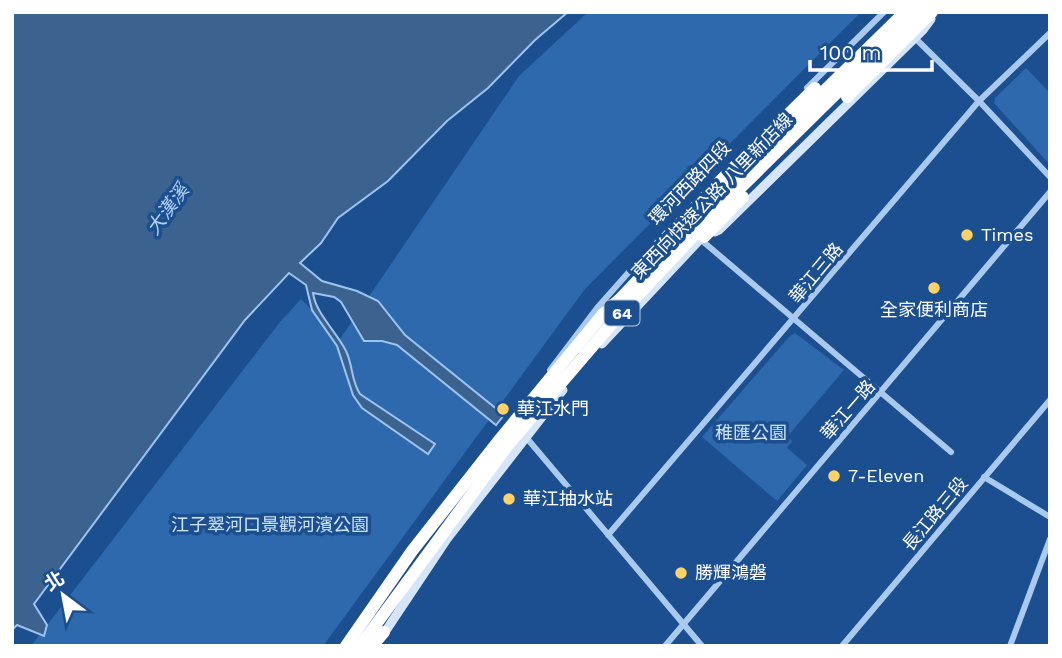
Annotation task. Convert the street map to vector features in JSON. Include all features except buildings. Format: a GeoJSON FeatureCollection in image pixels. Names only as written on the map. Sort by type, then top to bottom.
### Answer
{"type":"FeatureCollection","features":[{"type":"Feature","properties":{"kind":"highway","name":"東西向快速公路 八里新店線"},"geometry":{"type":"LineString","coordinates":[[345,646],[412,551],[603,314],[731,182],[905,12]]}},
{"type":"Feature","properties":{"kind":"highway","name":"東西向快速公路 八里新店線"},"geometry":{"type":"LineString","coordinates":[[357,646],[508,445],[615,320],[716,212],[919,12]]}},
{"type":"Feature","properties":{"kind":"highway"},"geometry":{"type":"LineString","coordinates":[[702,238],[934,13]]}},
{"type":"Feature","properties":{"kind":"highway"},"geometry":{"type":"LineString","coordinates":[[603,314],[615,292],[667,235],[888,15]]}},
{"type":"Feature","properties":{"kind":"highway"},"geometry":{"type":"LineString","coordinates":[[372,646],[384,632]]}},
{"type":"Feature","properties":{"kind":"main road","name":"環河西路四段"},"geometry":{"type":"LineString","coordinates":[[357,646],[396,568],[462,478],[691,231],[905,12]]}},
{"type":"Feature","properties":{"kind":"main road","name":"環河西路四段"},"geometry":{"type":"LineString","coordinates":[[702,238],[719,230],[915,38],[934,13]]}},
{"type":"Feature","properties":{"kind":"main road","name":"環河西路四段"},"geometry":{"type":"LineString","coordinates":[[377,646],[426,568],[586,360],[702,238],[719,212],[873,61],[887,55],[934,13]]}},
{"type":"Feature","properties":{"kind":"main road","name":"環河西路四段"},"geometry":{"type":"LineString","coordinates":[[373,618],[426,568]]}},
{"type":"Feature","properties":{"kind":"street","name":"環河西路四段"},"geometry":{"type":"LineString","coordinates":[[512,425],[532,393],[597,308],[677,218],[888,15]]}},
{"type":"Feature","properties":{"kind":"street","name":"華江三路"},"geometry":{"type":"LineString","coordinates":[[608,535],[979,101],[1050,33]]}},
{"type":"Feature","properties":{"kind":"street"},"geometry":{"type":"LineString","coordinates":[[915,38],[1050,177]]}},
{"type":"Feature","properties":{"kind":"street","name":"華江一路"},"geometry":{"type":"LineString","coordinates":[[665,646],[1050,192]]}},
{"type":"Feature","properties":{"kind":"street"},"geometry":{"type":"LineString","coordinates":[[702,238],[951,452]]}},
{"type":"Feature","properties":{"kind":"street","name":"長江路三段"},"geometry":{"type":"LineString","coordinates":[[842,646],[1050,400]]}},
{"type":"Feature","properties":{"kind":"street"},"geometry":{"type":"LineString","coordinates":[[512,425],[526,436],[702,646]]}},
{"type":"Feature","properties":{"kind":"street"},"geometry":{"type":"LineString","coordinates":[[984,477],[1050,517]]}},
{"type":"Feature","properties":{"kind":"street"},"geometry":{"type":"LineString","coordinates":[[1010,646],[1050,538]]}},
{"type":"Feature","properties":{"kind":"street","name":"環河西路四段"},"geometry":{"type":"LineString","coordinates":[[345,646],[396,568]]}},
{"type":"Feature","properties":{"kind":"green space","name":"江子翠河口景觀河濱公園"},"geometry":{"type":"Polygon","coordinates":[[[588,12],[861,12],[585,289],[323,646],[31,646],[280,322],[301,299],[340,339],[519,76],[588,12]]]}},
{"type":"Feature","properties":{"kind":"green space"},"geometry":{"type":"Polygon","coordinates":[[[1026,68],[1050,93],[1050,165],[994,103],[995,98],[1026,68]]]}},
{"type":"Feature","properties":{"kind":"green space","name":"稚匯公園"},"geometry":{"type":"Polygon","coordinates":[[[795,333],[844,370],[787,437],[792,441],[787,448],[807,465],[777,501],[702,437],[795,333]]]}},
{"type":"Feature","properties":{"kind":"water","name":"大漢溪"},"geometry":{"type":"Polygon","coordinates":[[[12,12],[568,12],[535,40],[488,88],[447,121],[388,181],[338,218],[321,243],[300,263],[322,281],[357,291],[378,301],[405,335],[504,415],[496,425],[397,345],[382,341],[364,341],[341,302],[334,297],[313,293],[318,308],[346,351],[360,394],[435,444],[428,454],[362,408],[353,395],[337,346],[312,310],[306,285],[289,273],[245,320],[34,604],[47,625],[44,636],[17,625],[12,630],[12,12]]]}},
{"type":"Feature","properties":{"kind":"place","name":"Times"},"geometry":{"type":"Point","coordinates":[967,235]}},
{"type":"Feature","properties":{"kind":"place","name":"全家便利商店"},"geometry":{"type":"Point","coordinates":[934,288]}},
{"type":"Feature","properties":{"kind":"place","name":"華江水門"},"geometry":{"type":"Point","coordinates":[503,409]}},
{"type":"Feature","properties":{"kind":"place","name":"7-Eleven"},"geometry":{"type":"Point","coordinates":[834,476]}},
{"type":"Feature","properties":{"kind":"place","name":"華江抽水站"},"geometry":{"type":"Point","coordinates":[509,499]}},
{"type":"Feature","properties":{"kind":"place","name":"勝輝鴻磐"},"geometry":{"type":"Point","coordinates":[681,573]}}]}
